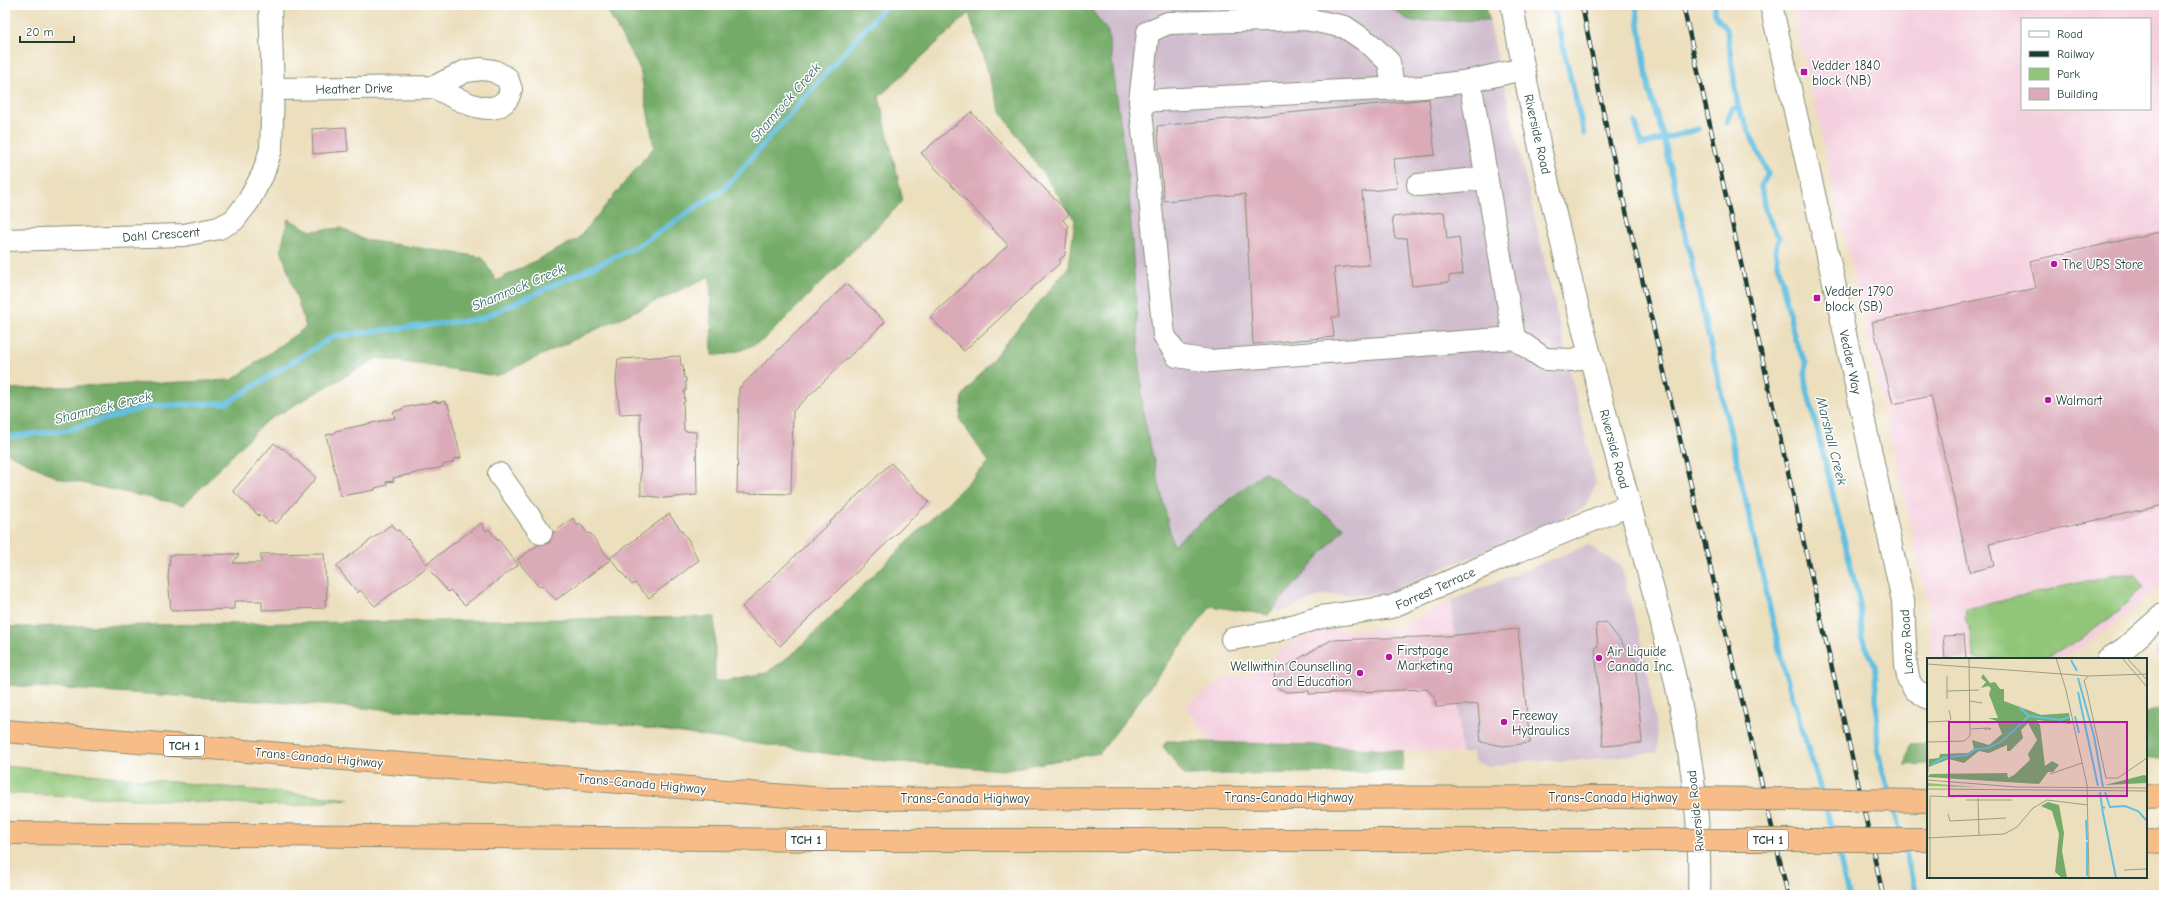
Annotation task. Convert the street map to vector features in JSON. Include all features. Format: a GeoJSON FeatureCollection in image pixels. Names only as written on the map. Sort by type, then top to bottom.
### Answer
{"type":"FeatureCollection","features":[{"type":"Feature","properties":{"kind":"highway","name":"Trans-Canada Highway"},"geometry":{"type":"LineString","coordinates":[[5,731],[824,799],[1613,796],[1927,801]]}},
{"type":"Feature","properties":{"kind":"highway"},"geometry":{"type":"LineString","coordinates":[[2147,796],[2164,796]]}},
{"type":"Feature","properties":{"kind":"highway"},"geometry":{"type":"LineString","coordinates":[[2147,803],[2164,803]]}},
{"type":"Feature","properties":{"kind":"highway","name":"TCH 1"},"geometry":{"type":"LineString","coordinates":[[5,833],[838,840],[1927,840]]}},
{"type":"Feature","properties":{"kind":"highway"},"geometry":{"type":"LineString","coordinates":[[2147,841],[2164,842]]}},
{"type":"Feature","properties":{"kind":"street","name":"Dahl Crescent"},"geometry":{"type":"LineString","coordinates":[[5,240],[184,235],[219,228],[234,220],[248,202],[263,174],[271,149],[273,89],[270,5]]}},
{"type":"Feature","properties":{"kind":"street","name":"Riverside Road"},"geometry":{"type":"LineString","coordinates":[[1512,5],[1523,69],[1589,355],[1669,648],[1691,767],[1700,866],[1699,895]]}},
{"type":"Feature","properties":{"kind":"street","name":"Vedder Way"},"geometry":{"type":"LineString","coordinates":[[1771,5],[1829,260],[1903,602]]}},
{"type":"Feature","properties":{"kind":"street"},"geometry":{"type":"LineString","coordinates":[[1393,88],[1389,62],[1370,44],[1345,27],[1306,19],[1168,23],[1148,32],[1140,101],[1164,335],[1177,356],[1210,361],[1514,338],[1545,359],[1573,360],[1589,355]]}},
{"type":"Feature","properties":{"kind":"street"},"geometry":{"type":"LineString","coordinates":[[1140,101],[1393,88],[1470,81],[1523,69]]}},
{"type":"Feature","properties":{"kind":"street"},"geometry":{"type":"LineString","coordinates":[[1470,81],[1514,338]]}},
{"type":"Feature","properties":{"kind":"street","name":"Heather Drive"},"geometry":{"type":"LineString","coordinates":[[273,89],[434,87]]}},
{"type":"Feature","properties":{"kind":"street"},"geometry":{"type":"LineString","coordinates":[[1418,185],[1486,178]]}},
{"type":"Feature","properties":{"kind":"street"},"geometry":{"type":"LineString","coordinates":[[499,474],[541,534]]}},
{"type":"Feature","properties":{"kind":"street","name":"Forrest Terrace"},"geometry":{"type":"LineString","coordinates":[[1232,639],[1272,632],[1321,617],[1391,607],[1540,541],[1630,506]]}},
{"type":"Feature","properties":{"kind":"street","name":"Lonzo Road"},"geometry":{"type":"LineString","coordinates":[[1903,602],[1906,666],[1909,681],[1914,689],[1927,697]]}},
{"type":"Feature","properties":{"kind":"street"},"geometry":{"type":"LineString","coordinates":[[2110,658],[2124,649],[2164,614]]}},
{"type":"Feature","properties":{"kind":"shaded area"},"geometry":{"type":"Polygon","coordinates":[[[1088,5],[1387,5],[1410,21],[1489,20],[1596,483],[1585,508],[1383,594],[1324,595],[1280,612],[1173,545],[1143,413],[1128,179],[1108,33],[1088,5]]]}},
{"type":"Feature","properties":{"kind":"shaded area"},"geometry":{"type":"Polygon","coordinates":[[[1792,5],[2164,5],[2164,584],[2104,632],[2080,649],[2059,658],[1931,658],[1929,607],[1792,5]]]}},
{"type":"Feature","properties":{"kind":"shaded area"},"geometry":{"type":"Polygon","coordinates":[[[1587,545],[1621,566],[1645,655],[1656,726],[1658,752],[1564,762],[1532,760],[1489,767],[1474,761],[1473,752],[1461,753],[1452,600],[1587,545]]]}},
{"type":"Feature","properties":{"kind":"shaded area"},"geometry":{"type":"Polygon","coordinates":[[[1452,600],[1461,753],[1211,741],[1185,706],[1227,677],[1243,677],[1261,669],[1287,644],[1324,630],[1395,629],[1452,600]]]}},
{"type":"Feature","properties":{"kind":"shaded area"},"geometry":{"type":"Polygon","coordinates":[[[2164,642],[2164,662],[2154,651],[2164,642]]]}},
{"type":"Feature","properties":{"kind":"green space"},"geometry":{"type":"Polygon","coordinates":[[[604,5],[1088,5],[1108,32],[1128,179],[1143,413],[1173,545],[1264,472],[1344,528],[1268,615],[1211,606],[1100,753],[1003,770],[873,760],[617,724],[5,685],[5,627],[715,617],[715,682],[766,673],[795,652],[989,462],[960,420],[963,395],[1069,266],[1075,220],[1001,112],[969,13],[879,97],[903,201],[765,339],[739,351],[712,355],[710,276],[497,376],[377,358],[265,422],[184,505],[58,478],[5,452],[5,389],[232,380],[306,327],[281,249],[288,219],[311,231],[341,228],[365,240],[482,257],[496,281],[578,239],[654,147],[640,69],[604,5]]]}},
{"type":"Feature","properties":{"kind":"green space"},"geometry":{"type":"Polygon","coordinates":[[[1387,5],[1486,5],[1489,20],[1410,21],[1387,5]]]}},
{"type":"Feature","properties":{"kind":"green space"},"geometry":{"type":"Polygon","coordinates":[[[2135,575],[2143,587],[2122,607],[2080,639],[2051,655],[2041,658],[1973,658],[1971,631],[1965,619],[1966,609],[2108,576],[2135,575]]]}},
{"type":"Feature","properties":{"kind":"green space"},"geometry":{"type":"Polygon","coordinates":[[[2164,708],[2164,758],[2147,758],[2147,713],[2164,708]]]}},
{"type":"Feature","properties":{"kind":"green space"},"geometry":{"type":"Polygon","coordinates":[[[1166,741],[1313,745],[1403,751],[1403,771],[1184,775],[1163,746],[1166,741]]]}},
{"type":"Feature","properties":{"kind":"green space"},"geometry":{"type":"Polygon","coordinates":[[[1927,743],[1927,764],[1905,765],[1911,744],[1927,743]]]}},
{"type":"Feature","properties":{"kind":"green space"},"geometry":{"type":"Polygon","coordinates":[[[5,766],[349,799],[293,806],[5,793],[5,766]]]}},
{"type":"Feature","properties":{"kind":"building"},"geometry":{"type":"Polygon","coordinates":[[[1429,99],[1435,155],[1394,159],[1397,188],[1362,192],[1369,265],[1334,268],[1339,317],[1332,317],[1334,337],[1253,344],[1245,194],[1164,201],[1157,126],[1429,99]]]}},
{"type":"Feature","properties":{"kind":"building"},"geometry":{"type":"Polygon","coordinates":[[[971,112],[1069,214],[1063,220],[1068,226],[1065,255],[1059,260],[1061,262],[964,351],[930,317],[1008,245],[921,153],[971,112]]]}},
{"type":"Feature","properties":{"kind":"building"},"geometry":{"type":"Polygon","coordinates":[[[346,127],[348,151],[313,154],[312,129],[346,127]]]}},
{"type":"Feature","properties":{"kind":"building"},"geometry":{"type":"Polygon","coordinates":[[[1444,212],[1447,239],[1459,237],[1463,274],[1449,276],[1449,282],[1412,286],[1407,238],[1395,239],[1392,217],[1444,212]]]}},
{"type":"Feature","properties":{"kind":"building","name":"Walmart"},"geometry":{"type":"Polygon","coordinates":[[[2164,231],[2164,505],[1989,544],[1994,566],[1970,572],[1931,396],[1893,404],[1872,322],[2036,288],[2030,261],[2164,231]]]}},
{"type":"Feature","properties":{"kind":"building"},"geometry":{"type":"Polygon","coordinates":[[[846,284],[885,322],[793,411],[791,494],[737,493],[739,388],[846,284]]]}},
{"type":"Feature","properties":{"kind":"building"},"geometry":{"type":"Polygon","coordinates":[[[680,356],[681,365],[683,365],[684,378],[686,378],[686,391],[684,391],[685,402],[683,402],[684,431],[696,432],[697,495],[664,498],[641,495],[640,413],[620,414],[616,381],[618,359],[680,356]]]}},
{"type":"Feature","properties":{"kind":"building"},"geometry":{"type":"Polygon","coordinates":[[[437,401],[437,403],[445,401],[446,404],[448,404],[461,458],[454,459],[454,462],[443,465],[443,467],[393,478],[394,481],[386,482],[387,485],[375,488],[375,490],[341,496],[326,435],[335,433],[335,431],[395,418],[393,412],[403,409],[402,408],[437,401]]]}},
{"type":"Feature","properties":{"kind":"building"},"geometry":{"type":"Polygon","coordinates":[[[274,443],[282,449],[283,448],[316,478],[276,524],[271,520],[269,522],[260,514],[259,516],[233,491],[274,443]]]}},
{"type":"Feature","properties":{"kind":"building"},"geometry":{"type":"Polygon","coordinates":[[[891,463],[929,502],[780,646],[742,607],[891,463]]]}},
{"type":"Feature","properties":{"kind":"building"},"geometry":{"type":"Polygon","coordinates":[[[669,514],[690,542],[689,543],[699,560],[649,598],[635,583],[632,585],[610,558],[669,514]]]}},
{"type":"Feature","properties":{"kind":"building"},"geometry":{"type":"Polygon","coordinates":[[[573,518],[578,526],[580,524],[588,534],[590,533],[610,560],[556,600],[542,585],[539,587],[517,560],[538,545],[549,543],[553,533],[573,518]]]}},
{"type":"Feature","properties":{"kind":"building"},"geometry":{"type":"Polygon","coordinates":[[[481,523],[486,531],[489,529],[497,540],[498,539],[518,565],[465,605],[450,590],[448,592],[427,567],[375,606],[360,590],[358,593],[336,566],[392,524],[397,531],[399,530],[407,540],[408,539],[426,564],[481,523]]]}},
{"type":"Feature","properties":{"kind":"building"},"geometry":{"type":"Polygon","coordinates":[[[324,553],[327,599],[325,599],[325,608],[262,610],[262,601],[234,601],[234,609],[171,611],[168,578],[170,555],[239,554],[233,563],[261,563],[261,554],[324,553]]]}},
{"type":"Feature","properties":{"kind":"building"},"geometry":{"type":"Polygon","coordinates":[[[1606,622],[1635,660],[1642,743],[1603,746],[1595,647],[1598,647],[1596,624],[1606,622]]]}},
{"type":"Feature","properties":{"kind":"building"},"geometry":{"type":"Polygon","coordinates":[[[1518,629],[1530,743],[1503,746],[1481,742],[1478,704],[1436,707],[1435,698],[1427,689],[1309,694],[1309,691],[1287,692],[1276,687],[1274,673],[1331,640],[1447,636],[1518,629]]]}},
{"type":"Feature","properties":{"kind":"building"},"geometry":{"type":"Polygon","coordinates":[[[1964,635],[1966,658],[1945,658],[1943,636],[1964,635]]]}},
{"type":"Feature","properties":{"kind":"waterway","name":"Shamrock Creek"},"geometry":{"type":"LineString","coordinates":[[5,437],[68,430],[149,406],[227,403],[334,336],[480,319],[636,247],[724,189],[886,5]]}},
{"type":"Feature","properties":{"kind":"waterway"},"geometry":{"type":"LineString","coordinates":[[1553,5],[1584,134]]}},
{"type":"Feature","properties":{"kind":"waterway"},"geometry":{"type":"LineString","coordinates":[[1636,5],[1649,90],[1664,139],[1783,666],[1822,794]]}},
{"type":"Feature","properties":{"kind":"waterway","name":"Marshall Creek"},"geometry":{"type":"LineString","coordinates":[[1715,5],[1714,14],[1727,29],[1738,107],[1768,174],[1761,186],[1765,211],[1779,238],[1775,250],[1795,340],[1806,363],[1805,381],[1860,604],[1862,638],[1875,666],[1878,753],[1890,797]]}},
{"type":"Feature","properties":{"kind":"waterway"},"geometry":{"type":"LineString","coordinates":[[1726,123],[1732,109],[1738,107]]}},
{"type":"Feature","properties":{"kind":"waterway"},"geometry":{"type":"LineString","coordinates":[[1635,122],[1642,145],[1698,129]]}},
{"type":"Feature","properties":{"kind":"waterway"},"geometry":{"type":"LineString","coordinates":[[1825,805],[1834,835]]}},
{"type":"Feature","properties":{"kind":"waterway","name":"Marshall Creek"},"geometry":{"type":"LineString","coordinates":[[1893,805],[1901,835]]}},
{"type":"Feature","properties":{"kind":"waterway"},"geometry":{"type":"LineString","coordinates":[[1837,845],[1848,895]]}},
{"type":"Feature","properties":{"kind":"waterway","name":"Marshall Creek"},"geometry":{"type":"LineString","coordinates":[[1904,845],[1916,895]]}},
{"type":"Feature","properties":{"kind":"railway"},"geometry":{"type":"LineString","coordinates":[[1582,5],[1607,131],[1788,895]]}},
{"type":"Feature","properties":{"kind":"railway"},"geometry":{"type":"LineString","coordinates":[[1683,5],[1883,895]]}},
{"type":"Feature","properties":{"kind":"place","name":"Vedder 1840 block (NB)"},"geometry":{"type":"Point","coordinates":[1804,72]}},
{"type":"Feature","properties":{"kind":"place","name":"The UPS Store"},"geometry":{"type":"Point","coordinates":[2054,264]}},
{"type":"Feature","properties":{"kind":"place","name":"Vedder 1790 block (SB)"},"geometry":{"type":"Point","coordinates":[1817,298]}},
{"type":"Feature","properties":{"kind":"place","name":"Walmart"},"geometry":{"type":"Point","coordinates":[2048,400]}},
{"type":"Feature","properties":{"kind":"place","name":"Firstpage Marketing"},"geometry":{"type":"Point","coordinates":[1389,657]}},
{"type":"Feature","properties":{"kind":"place","name":"Air Liquide Canada Inc."},"geometry":{"type":"Point","coordinates":[1599,658]}},
{"type":"Feature","properties":{"kind":"place","name":"Wellwithin Counselling and Education"},"geometry":{"type":"Point","coordinates":[1360,673]}},
{"type":"Feature","properties":{"kind":"place","name":"Freeway Hydraulics"},"geometry":{"type":"Point","coordinates":[1504,722]}}]}
